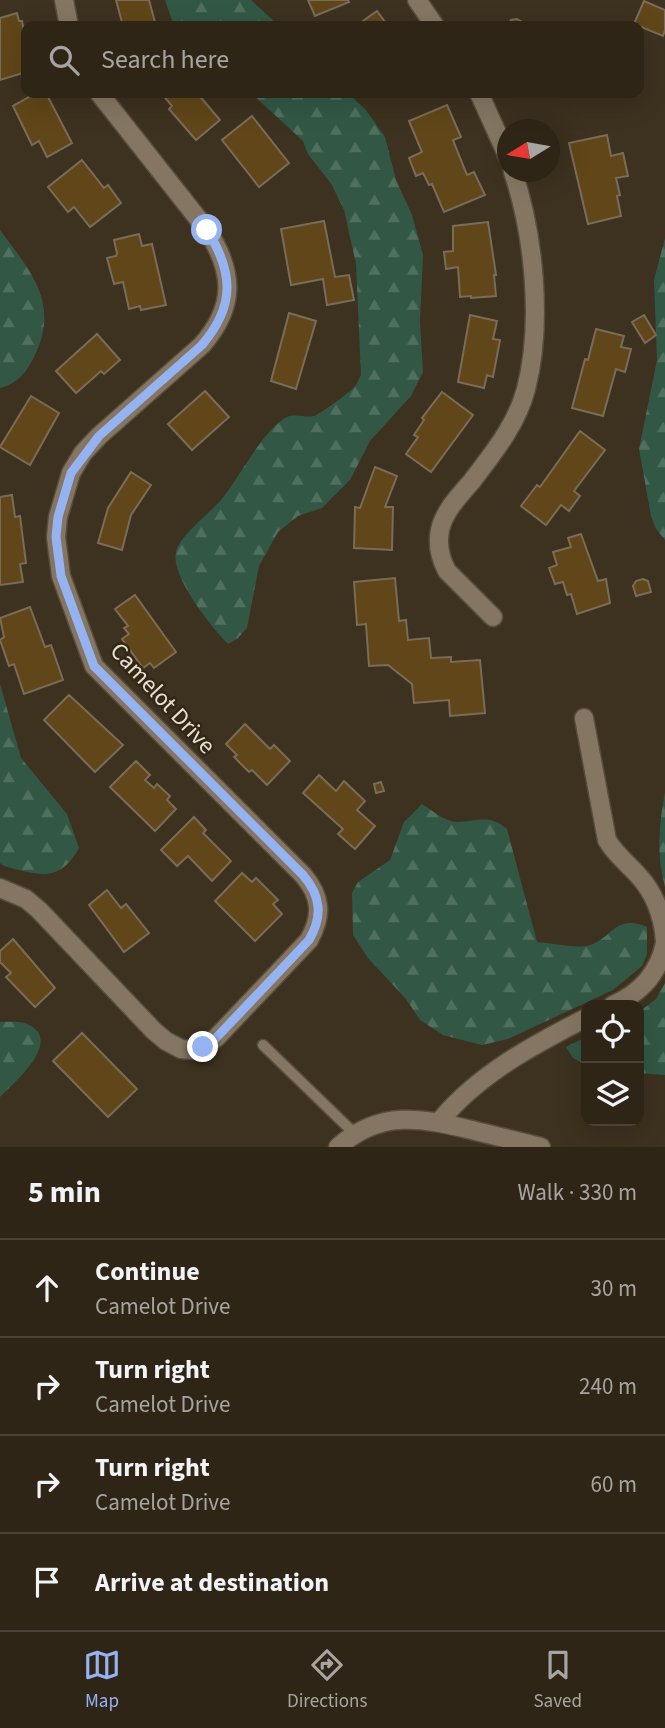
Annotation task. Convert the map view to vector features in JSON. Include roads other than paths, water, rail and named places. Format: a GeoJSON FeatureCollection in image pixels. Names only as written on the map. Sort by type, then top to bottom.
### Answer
{"type":"FeatureCollection","features":[{"type":"Feature","properties":{"kind":"street"},"geometry":{"type":"LineString","coordinates":[[64,0],[68,21]]}},
{"type":"Feature","properties":{"kind":"street"},"geometry":{"type":"LineString","coordinates":[[416,0],[431,21]]}},
{"type":"Feature","properties":{"kind":"street","name":"Camelot Drive"},"geometry":{"type":"LineString","coordinates":[[0,888],[26,899],[39,910],[154,1031],[181,1049],[193,1050],[216,1038],[309,940],[320,914],[312,885],[303,875],[94,666],[61,576],[56,537],[58,517],[71,473],[99,436],[202,345],[214,331],[227,293],[227,272],[221,252],[214,241],[103,98]]}},
{"type":"Feature","properties":{"kind":"street"},"geometry":{"type":"LineString","coordinates":[[481,98],[497,133]]}},
{"type":"Feature","properties":{"kind":"street"},"geometry":{"type":"LineString","coordinates":[[493,617],[447,571],[442,562],[438,542],[443,521],[509,430],[526,388],[534,330],[532,268],[515,182]]}},
{"type":"Feature","properties":{"kind":"street"},"geometry":{"type":"LineString","coordinates":[[584,718],[607,840],[614,851],[649,887],[664,923],[665,942],[661,961],[653,975],[626,1000]]}},
{"type":"Feature","properties":{"kind":"street"},"geometry":{"type":"LineString","coordinates":[[439,1122],[466,1092],[491,1074],[581,1020]]}},
{"type":"Feature","properties":{"kind":"street"},"geometry":{"type":"LineString","coordinates":[[338,1147],[355,1134],[377,1123],[393,1119],[439,1122],[541,1147]]}},
{"type":"Feature","properties":{"kind":"lane"},"geometry":{"type":"LineString","coordinates":[[263,1045],[355,1134]]}}]}
